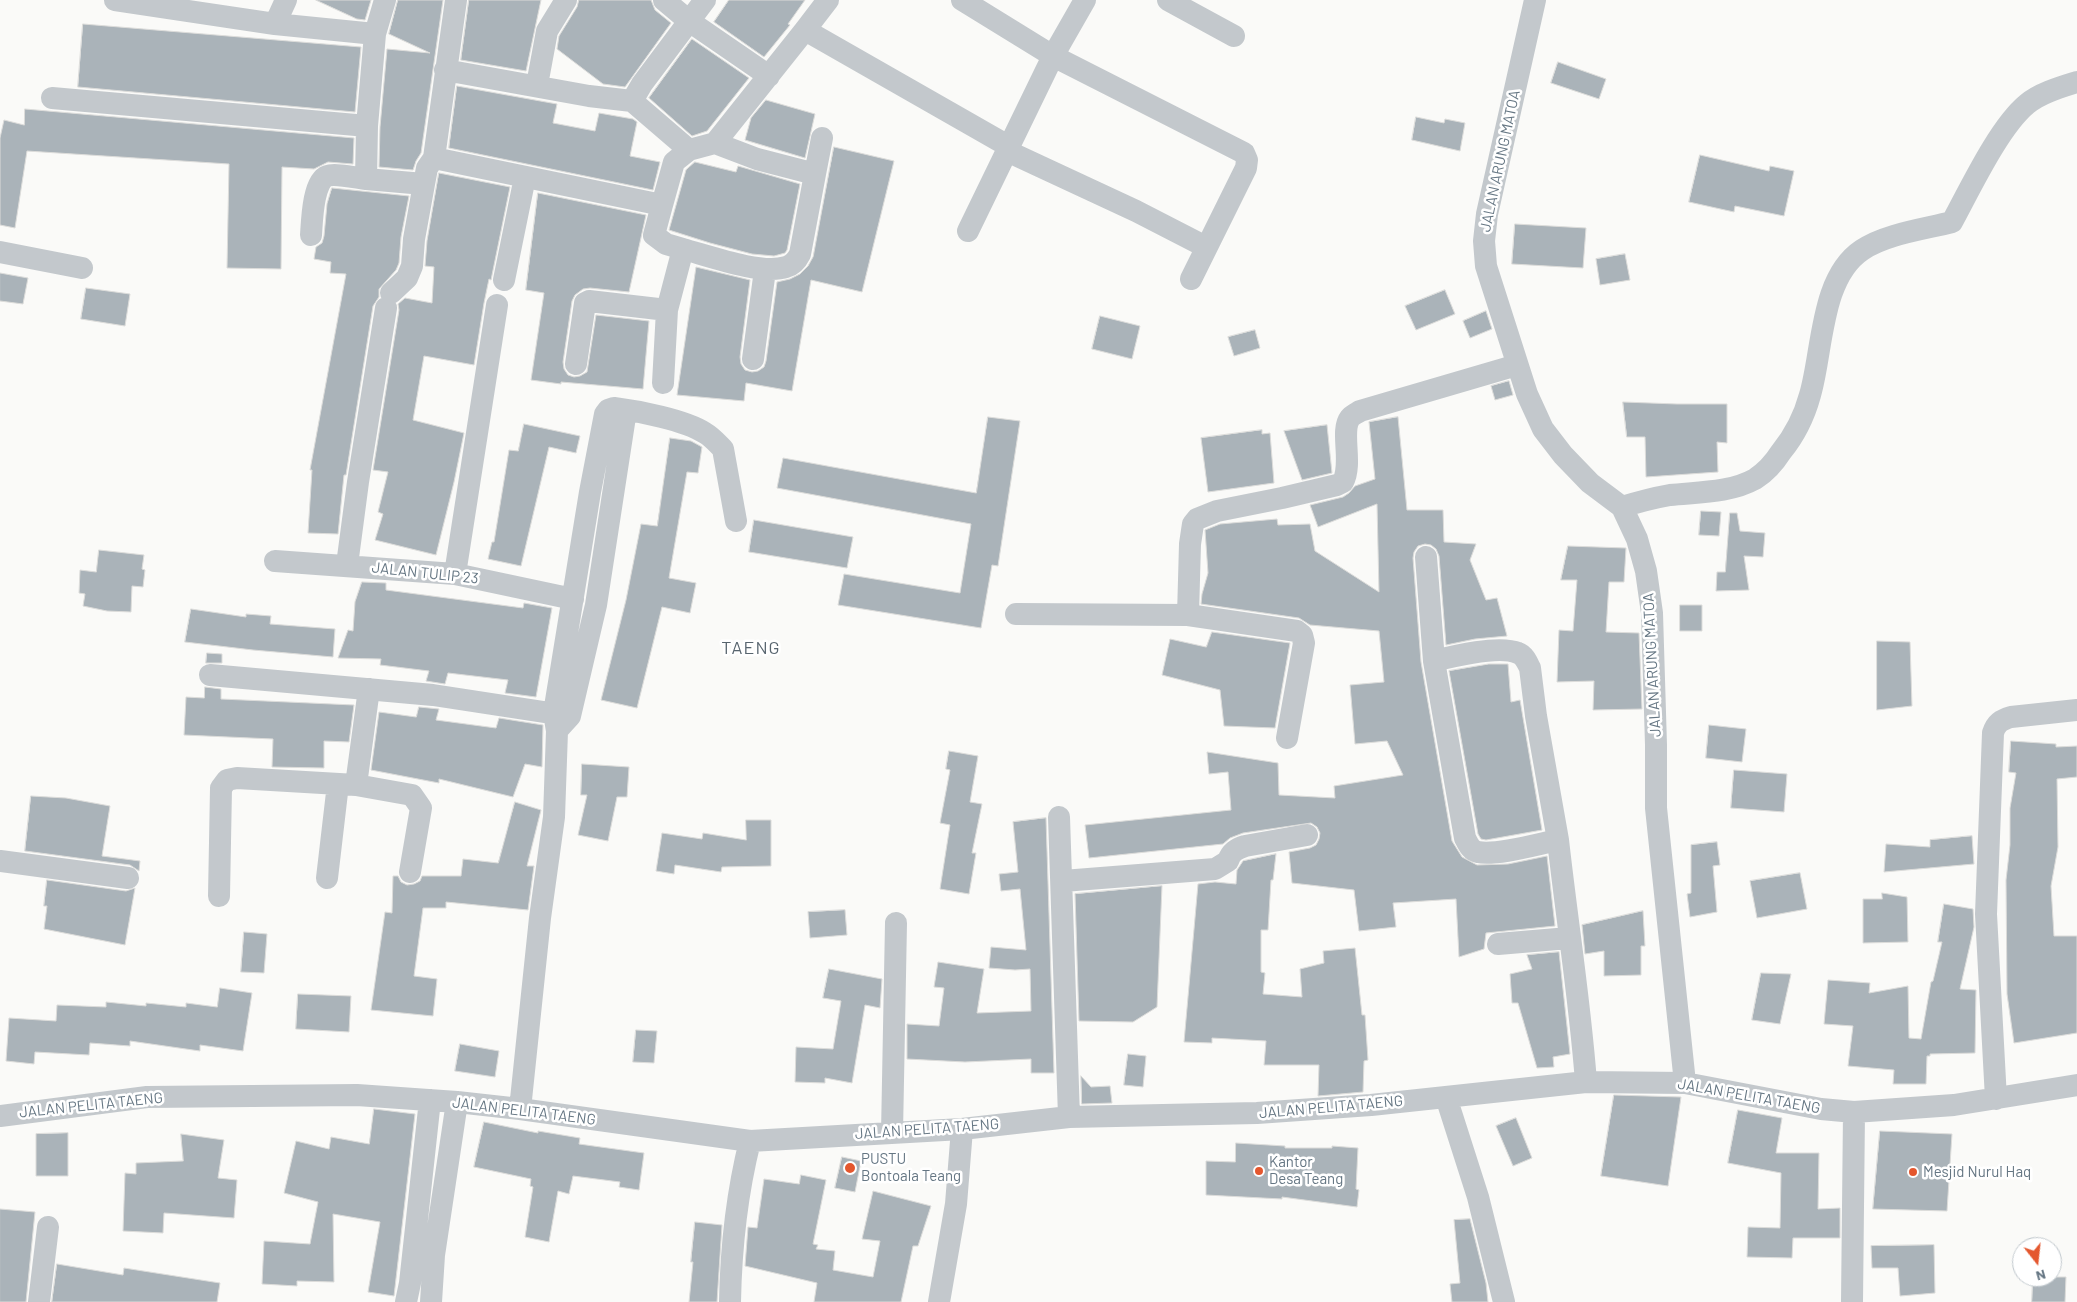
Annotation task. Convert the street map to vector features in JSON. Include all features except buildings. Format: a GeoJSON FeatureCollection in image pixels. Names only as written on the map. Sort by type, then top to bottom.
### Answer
{"type":"FeatureCollection","features":[{"type":"Feature","properties":{"kind":"street"},"geometry":{"type":"LineString","coordinates":[[115,0],[135,4],[186,5],[275,24],[375,34]]}},
{"type":"Feature","properties":{"kind":"street"},"geometry":{"type":"LineString","coordinates":[[275,24],[286,0]]}},
{"type":"Feature","properties":{"kind":"street"},"geometry":{"type":"LineString","coordinates":[[366,179],[367,126],[375,34],[385,0]]}},
{"type":"Feature","properties":{"kind":"street"},"geometry":{"type":"LineString","coordinates":[[347,565],[358,482],[388,300],[406,278],[412,266],[414,239],[427,168],[434,158],[456,0]]}},
{"type":"Feature","properties":{"kind":"street"},"geometry":{"type":"LineString","coordinates":[[536,85],[547,31],[566,0]]}},
{"type":"Feature","properties":{"kind":"street"},"geometry":{"type":"LineString","coordinates":[[664,0],[689,21],[769,76]]}},
{"type":"Feature","properties":{"kind":"street"},"geometry":{"type":"LineString","coordinates":[[632,101],[642,84],[705,0]]}},
{"type":"Feature","properties":{"kind":"street"},"geometry":{"type":"LineString","coordinates":[[715,144],[828,0]]}},
{"type":"Feature","properties":{"kind":"street"},"geometry":{"type":"LineString","coordinates":[[962,0],[1054,56],[1244,153],[1247,160],[1246,168],[1191,279]]}},
{"type":"Feature","properties":{"kind":"street"},"geometry":{"type":"LineString","coordinates":[[968,231],[1054,56],[1085,0]]}},
{"type":"Feature","properties":{"kind":"street"},"geometry":{"type":"LineString","coordinates":[[1169,0],[1234,36]]}},
{"type":"Feature","properties":{"kind":"street","name":"JALAN ARUNG MATOA"},"geometry":{"type":"LineString","coordinates":[[1535,0],[1488,214],[1484,241],[1486,266],[1527,394],[1544,429],[1563,455],[1590,483],[1622,507],[1636,539],[1646,571],[1652,613],[1656,808],[1686,1083]]}},
{"type":"Feature","properties":{"kind":"street"},"geometry":{"type":"LineString","coordinates":[[806,30],[1008,149],[1206,247]]}},
{"type":"Feature","properties":{"kind":"street"},"geometry":{"type":"LineString","coordinates":[[445,70],[589,96],[632,101],[689,150]]}},
{"type":"Feature","properties":{"kind":"street"},"geometry":{"type":"LineString","coordinates":[[1622,507],[1650,498],[1731,488],[1754,479],[1770,467],[1794,435],[1802,419],[1810,394],[1828,305],[1838,279],[1848,263],[1862,249],[1879,242],[1952,222],[1983,166],[2016,115],[2028,103],[2038,97],[2077,82]]}},
{"type":"Feature","properties":{"kind":"street"},"geometry":{"type":"LineString","coordinates":[[52,98],[367,126]]}},
{"type":"Feature","properties":{"kind":"street"},"geometry":{"type":"LineString","coordinates":[[815,174],[757,159],[715,144],[689,150],[674,162],[654,235],[666,244],[765,270],[786,268],[794,263],[798,257],[815,174],[822,138]]}},
{"type":"Feature","properties":{"kind":"street"},"geometry":{"type":"LineString","coordinates":[[434,158],[662,205]]}},
{"type":"Feature","properties":{"kind":"street"},"geometry":{"type":"LineString","coordinates":[[311,235],[317,187],[321,180],[330,175],[424,184]]}},
{"type":"Feature","properties":{"kind":"street"},"geometry":{"type":"LineString","coordinates":[[504,280],[525,177]]}},
{"type":"Feature","properties":{"kind":"street"},"geometry":{"type":"LineString","coordinates":[[663,383],[667,310],[683,249]]}},
{"type":"Feature","properties":{"kind":"street"},"geometry":{"type":"LineString","coordinates":[[0,252],[82,268]]}},
{"type":"Feature","properties":{"kind":"street"},"geometry":{"type":"LineString","coordinates":[[753,359],[765,270]]}},
{"type":"Feature","properties":{"kind":"street"},"geometry":{"type":"LineString","coordinates":[[576,364],[585,303],[592,300],[667,310]]}},
{"type":"Feature","properties":{"kind":"street"},"geometry":{"type":"LineString","coordinates":[[455,574],[497,305]]}},
{"type":"Feature","properties":{"kind":"street"},"geometry":{"type":"LineString","coordinates":[[1188,615],[1190,544],[1193,524],[1197,519],[1218,511],[1329,488],[1343,482],[1348,466],[1347,426],[1350,417],[1360,411],[1517,365]]}},
{"type":"Feature","properties":{"kind":"street"},"geometry":{"type":"LineString","coordinates":[[520,1109],[540,918],[554,818],[560,720],[573,599],[602,418],[608,410],[614,408],[682,422],[704,432],[715,441],[722,449],[736,521]]}},
{"type":"Feature","properties":{"kind":"street"},"geometry":{"type":"LineString","coordinates":[[560,720],[596,605],[626,410]]}},
{"type":"Feature","properties":{"kind":"street"},"geometry":{"type":"LineString","coordinates":[[1426,557],[1434,661],[1462,828],[1470,848],[1478,852],[1497,852],[1558,840]]}},
{"type":"Feature","properties":{"kind":"street"},"geometry":{"type":"LineString","coordinates":[[580,559],[602,565]]}},
{"type":"Feature","properties":{"kind":"street","name":"JALAN TULIP 23"},"geometry":{"type":"LineString","coordinates":[[275,561],[455,574],[573,599]]}},
{"type":"Feature","properties":{"kind":"street"},"geometry":{"type":"LineString","coordinates":[[1016,614],[1188,615],[1297,631],[1302,636],[1304,643],[1287,738]]}},
{"type":"Feature","properties":{"kind":"street"},"geometry":{"type":"LineString","coordinates":[[1434,661],[1466,653],[1507,651],[1517,652],[1527,661],[1530,668],[1536,716],[1558,840],[1569,938],[1582,1022],[1586,1082]]}},
{"type":"Feature","properties":{"kind":"street"},"geometry":{"type":"LineString","coordinates":[[210,675],[433,695],[560,720]]}},
{"type":"Feature","properties":{"kind":"street"},"geometry":{"type":"LineString","coordinates":[[327,878],[368,689]]}},
{"type":"Feature","properties":{"kind":"street"},"geometry":{"type":"LineString","coordinates":[[1996,1098],[1986,914],[1993,734],[1995,726],[2001,720],[2011,717],[2077,710]]}},
{"type":"Feature","properties":{"kind":"street"},"geometry":{"type":"LineString","coordinates":[[219,896],[220,788],[227,780],[237,778],[347,784],[412,795],[421,808],[410,872]]}},
{"type":"Feature","properties":{"kind":"street"},"geometry":{"type":"LineString","coordinates":[[1060,817],[1069,1117]]}},
{"type":"Feature","properties":{"kind":"street"},"geometry":{"type":"LineString","coordinates":[[1063,881],[1215,869],[1228,861],[1230,854],[1236,849],[1244,846],[1307,835]]}},
{"type":"Feature","properties":{"kind":"street"},"geometry":{"type":"LineString","coordinates":[[0,861],[128,878]]}},
{"type":"Feature","properties":{"kind":"street"},"geometry":{"type":"LineString","coordinates":[[892,1133],[896,924]]}},
{"type":"Feature","properties":{"kind":"street"},"geometry":{"type":"LineString","coordinates":[[1498,944],[1569,938]]}},
{"type":"Feature","properties":{"kind":"street","name":"JALAN PELITA TAENG"},"geometry":{"type":"LineString","coordinates":[[0,1116],[147,1097],[357,1095],[457,1102],[520,1109],[750,1140],[962,1129],[1069,1117],[1257,1114],[1371,1105],[1586,1082],[1686,1083],[1821,1109],[1854,1112],[1954,1105],[2077,1085]]}},
{"type":"Feature","properties":{"kind":"street"},"geometry":{"type":"LineString","coordinates":[[1446,1097],[1478,1197],[1504,1302]]}},
{"type":"Feature","properties":{"kind":"street"},"geometry":{"type":"LineString","coordinates":[[406,1302],[410,1283],[430,1100]]}},
{"type":"Feature","properties":{"kind":"street"},"geometry":{"type":"LineString","coordinates":[[431,1302],[434,1255],[457,1102]]}},
{"type":"Feature","properties":{"kind":"street"},"geometry":{"type":"LineString","coordinates":[[1852,1302],[1854,1112]]}},
{"type":"Feature","properties":{"kind":"street"},"geometry":{"type":"LineString","coordinates":[[939,1302],[956,1204],[962,1129]]}},
{"type":"Feature","properties":{"kind":"street"},"geometry":{"type":"LineString","coordinates":[[730,1302],[731,1260],[741,1176],[750,1140]]}},
{"type":"Feature","properties":{"kind":"street"},"geometry":{"type":"LineString","coordinates":[[39,1302],[48,1227]]}},
{"type":"Feature","properties":{"kind":"place","name":"PUSTU Bontoala Teang"},"geometry":{"type":"Point","coordinates":[850,1168]}},
{"type":"Feature","properties":{"kind":"place","name":"Kantor Desa Teang"},"geometry":{"type":"Point","coordinates":[1259,1171]}},
{"type":"Feature","properties":{"kind":"place","name":"Mesjid Nurul Haq"},"geometry":{"type":"Point","coordinates":[1913,1172]}},
{"type":"Feature","properties":{"kind":"district","name":"TAENG"},"geometry":{"type":"Point","coordinates":[751,648]}}]}
